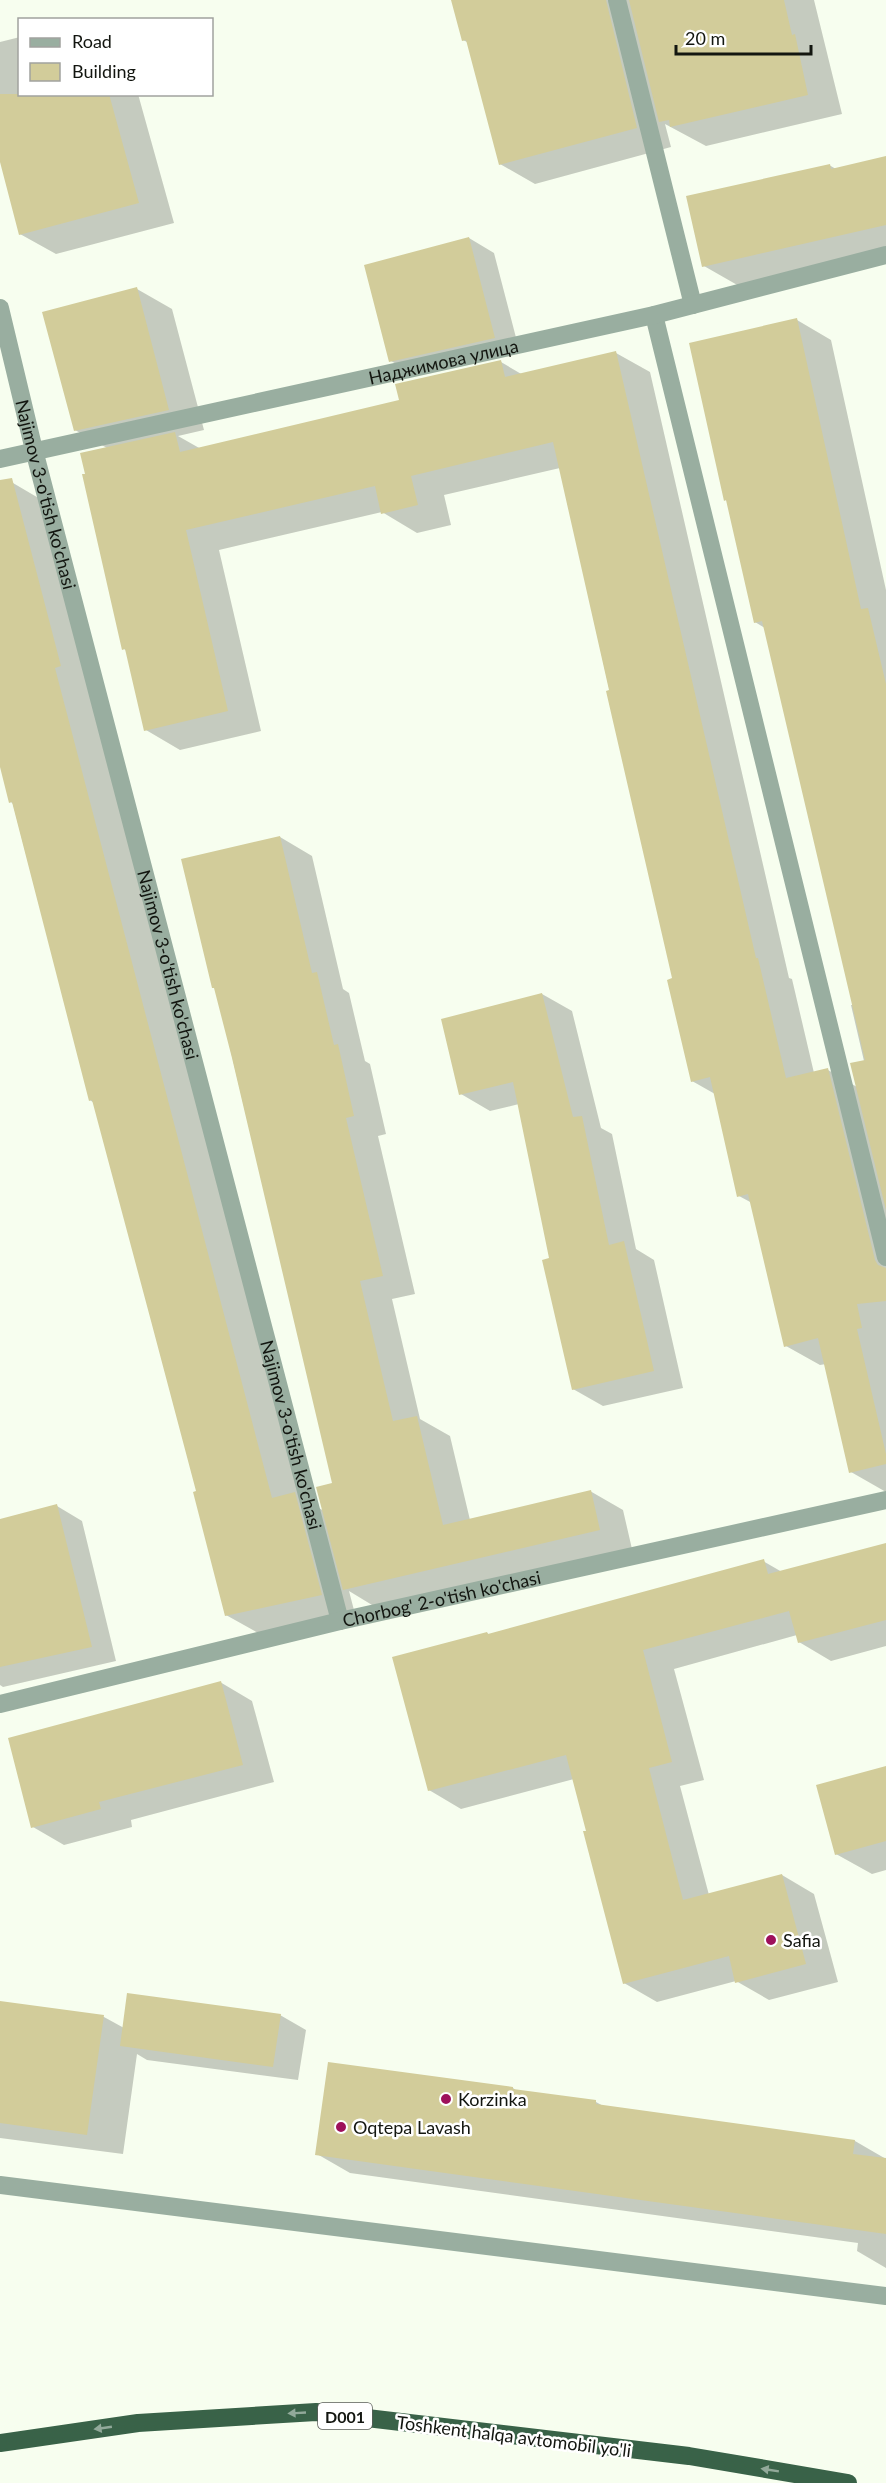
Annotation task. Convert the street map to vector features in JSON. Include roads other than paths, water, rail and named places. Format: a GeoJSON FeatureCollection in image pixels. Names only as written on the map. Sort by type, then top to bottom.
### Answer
{"type":"FeatureCollection","features":[{"type":"Feature","properties":{"kind":"highway","name":"Toshkent halqa avtomobil yo'li"},"geometry":{"type":"LineString","coordinates":[[0,2443],[138,2423],[316,2412],[689,2457],[848,2483]]}},
{"type":"Feature","properties":{"kind":"street"},"geometry":{"type":"LineString","coordinates":[[616,0],[693,305]]}},
{"type":"Feature","properties":{"kind":"street","name":"Наджимова улица"},"geometry":{"type":"LineString","coordinates":[[0,459],[654,315],[886,255]]}},
{"type":"Feature","properties":{"kind":"street","name":"Najimov 3-o'tish ko'chasi"},"geometry":{"type":"LineString","coordinates":[[0,308],[34,450],[340,1621]]}},
{"type":"Feature","properties":{"kind":"street"},"geometry":{"type":"LineString","coordinates":[[654,315],[886,1257]]}},
{"type":"Feature","properties":{"kind":"street","name":"Chorbog' 2-o'tish ko'chasi"},"geometry":{"type":"LineString","coordinates":[[0,1704],[340,1621],[886,1500]]}},
{"type":"Feature","properties":{"kind":"street"},"geometry":{"type":"LineString","coordinates":[[0,2185],[886,2296]]}},
{"type":"Feature","properties":{"kind":"place","name":"Safia"},"geometry":{"type":"Point","coordinates":[771,1940]}},
{"type":"Feature","properties":{"kind":"place","name":"Korzinka"},"geometry":{"type":"Point","coordinates":[446,2099]}},
{"type":"Feature","properties":{"kind":"place","name":"Oqtepa Lavash"},"geometry":{"type":"Point","coordinates":[341,2127]}}]}
